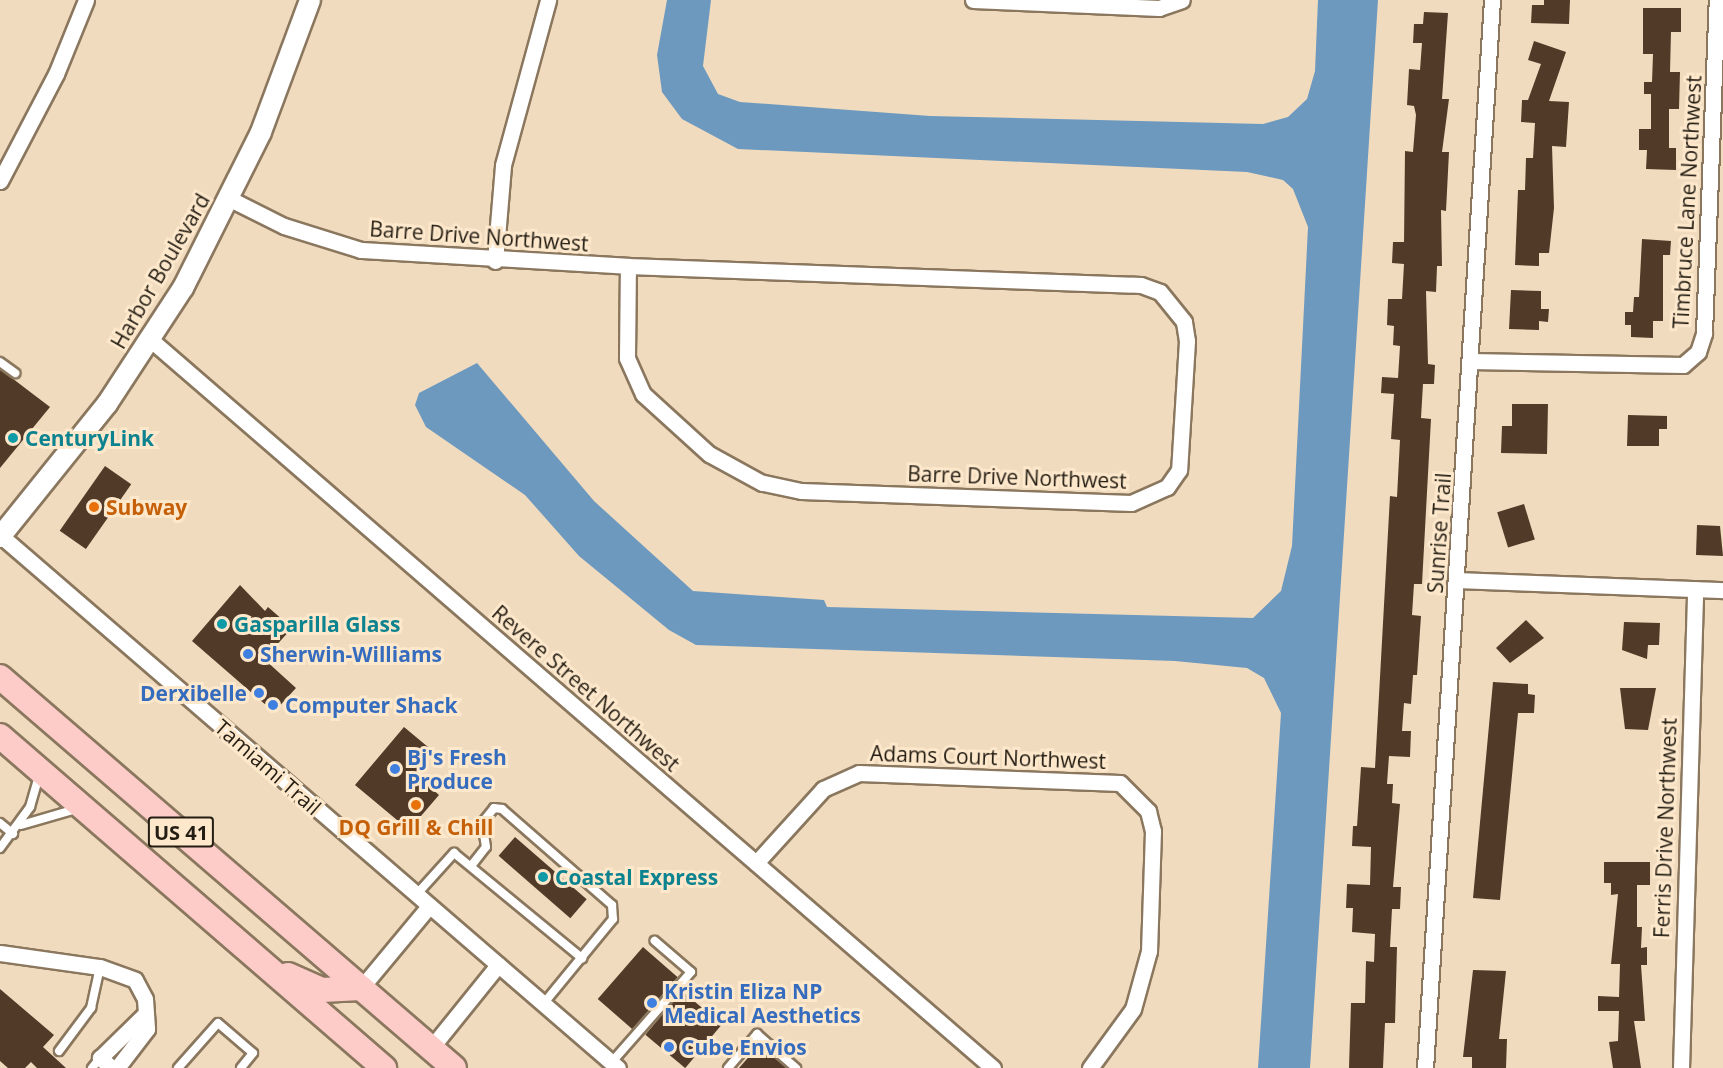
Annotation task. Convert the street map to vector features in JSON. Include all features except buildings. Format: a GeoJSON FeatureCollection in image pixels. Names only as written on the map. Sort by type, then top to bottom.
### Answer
{"type":"FeatureCollection","features":[{"type":"Feature","properties":{"kind":"main road","name":"US 41"},"geometry":{"type":"LineString","coordinates":[[0,677],[454,1068]]}},
{"type":"Feature","properties":{"kind":"main road","name":"US 41"},"geometry":{"type":"LineString","coordinates":[[0,736],[384,1068]]}},
{"type":"Feature","properties":{"kind":"main road"},"geometry":{"type":"LineString","coordinates":[[266,966],[322,990],[361,988]]}},
{"type":"Feature","properties":{"kind":"street"},"geometry":{"type":"LineString","coordinates":[[0,181],[56,74],[86,0]]}},
{"type":"Feature","properties":{"kind":"street","name":"Harbor Boulevard"},"geometry":{"type":"LineString","coordinates":[[0,536],[62,464],[151,340],[230,199],[310,0]]}},
{"type":"Feature","properties":{"kind":"street"},"geometry":{"type":"LineString","coordinates":[[495,261],[503,165],[548,0]]}},
{"type":"Feature","properties":{"kind":"street"},"geometry":{"type":"LineString","coordinates":[[973,0],[1159,8],[1182,0]]}},
{"type":"Feature","properties":{"kind":"street","name":"Sunrise Trail"},"geometry":{"type":"LineString","coordinates":[[1425,1068],[1492,0]]}},
{"type":"Feature","properties":{"kind":"street","name":"Timbruce Lane Northwest"},"geometry":{"type":"LineString","coordinates":[[1470,361],[1683,365],[1698,352],[1704,333],[1717,0]]}},
{"type":"Feature","properties":{"kind":"street","name":"Barre Drive Northwest"},"geometry":{"type":"LineString","coordinates":[[230,199],[341,246],[400,256],[1141,285],[1160,292],[1184,322],[1187,341],[1179,470],[1167,487],[1131,503],[801,491],[762,483],[709,454],[643,394],[627,358],[628,266]]}},
{"type":"Feature","properties":{"kind":"street","name":"Revere Street Northwest"},"geometry":{"type":"LineString","coordinates":[[151,340],[993,1068]]}},
{"type":"Feature","properties":{"kind":"street","name":"Tamiami Trail"},"geometry":{"type":"LineString","coordinates":[[0,536],[615,1065]]}},
{"type":"Feature","properties":{"kind":"street"},"geometry":{"type":"LineString","coordinates":[[1457,580],[1723,590]]}},
{"type":"Feature","properties":{"kind":"street","name":"Ferris Drive Northwest"},"geometry":{"type":"LineString","coordinates":[[1681,1068],[1695,589]]}},
{"type":"Feature","properties":{"kind":"street","name":"Adams Court Northwest"},"geometry":{"type":"LineString","coordinates":[[756,863],[823,789],[860,773],[1120,783],[1148,811],[1153,831],[1149,951],[1133,1008],[1090,1068]]}},
{"type":"Feature","properties":{"kind":"street"},"geometry":{"type":"LineString","coordinates":[[361,988],[429,906]]}},
{"type":"Feature","properties":{"kind":"street"},"geometry":{"type":"LineString","coordinates":[[0,953],[100,967],[141,987],[145,1036],[117,1068]]}},
{"type":"Feature","properties":{"kind":"street"},"geometry":{"type":"LineString","coordinates":[[430,1048],[498,965]]}},
{"type":"Feature","properties":{"kind":"street"},"geometry":{"type":"LineString","coordinates":[[101,1065],[143,1016]]}},
{"type":"Feature","properties":{"kind":"lane"},"geometry":{"type":"LineString","coordinates":[[0,362],[15,373]]}},
{"type":"Feature","properties":{"kind":"lane"},"geometry":{"type":"LineString","coordinates":[[0,848],[20,825],[40,771]]}},
{"type":"Feature","properties":{"kind":"lane"},"geometry":{"type":"LineString","coordinates":[[20,825],[83,807]]}},
{"type":"Feature","properties":{"kind":"lane"},"geometry":{"type":"LineString","coordinates":[[471,866],[486,847],[482,823],[494,808],[502,809],[612,906],[613,919],[544,1003]]}},
{"type":"Feature","properties":{"kind":"lane"},"geometry":{"type":"LineString","coordinates":[[0,823],[13,834]]}},
{"type":"Feature","properties":{"kind":"lane"},"geometry":{"type":"LineString","coordinates":[[416,895],[454,853],[582,958]]}},
{"type":"Feature","properties":{"kind":"lane"},"geometry":{"type":"LineString","coordinates":[[615,1065],[691,972],[655,941]]}},
{"type":"Feature","properties":{"kind":"lane"},"geometry":{"type":"LineString","coordinates":[[60,1051],[91,1008],[100,967]]}},
{"type":"Feature","properties":{"kind":"lane"},"geometry":{"type":"LineString","coordinates":[[178,1068],[218,1023],[253,1053],[241,1068]]}},
{"type":"Feature","properties":{"kind":"lane"},"geometry":{"type":"LineString","coordinates":[[728,1068],[757,1034],[794,1068]]}},
{"type":"Feature","properties":{"kind":"water"},"geometry":{"type":"Polygon","coordinates":[[[667,0],[711,0],[703,66],[718,94],[740,102],[930,116],[1263,124],[1288,117],[1307,99],[1315,71],[1318,0],[1378,0],[1310,1068],[1258,1068],[1281,713],[1264,678],[1247,668],[1175,661],[696,645],[669,630],[579,556],[525,495],[426,427],[415,405],[419,393],[477,363],[594,501],[693,591],[824,600],[827,607],[1253,618],[1281,591],[1292,546],[1308,227],[1293,189],[1283,180],[1247,172],[738,149],[682,119],[662,92],[657,55],[667,0]]]}},
{"type":"Feature","properties":{"kind":"place","name":"CenturyLink"},"geometry":{"type":"Point","coordinates":[13,438]}},
{"type":"Feature","properties":{"kind":"place","name":"Subway"},"geometry":{"type":"Point","coordinates":[94,507]}},
{"type":"Feature","properties":{"kind":"place","name":"Gasparilla Glass"},"geometry":{"type":"Point","coordinates":[222,624]}},
{"type":"Feature","properties":{"kind":"place","name":"Sherwin-Williams"},"geometry":{"type":"Point","coordinates":[248,654]}},
{"type":"Feature","properties":{"kind":"place","name":"Derxibelle"},"geometry":{"type":"Point","coordinates":[259,693]}},
{"type":"Feature","properties":{"kind":"place","name":"Computer Shack"},"geometry":{"type":"Point","coordinates":[273,705]}},
{"type":"Feature","properties":{"kind":"place","name":"Bj's Fresh Produce"},"geometry":{"type":"Point","coordinates":[395,769]}},
{"type":"Feature","properties":{"kind":"place","name":"DQ Grill & Chill"},"geometry":{"type":"Point","coordinates":[416,805]}},
{"type":"Feature","properties":{"kind":"place","name":"Coastal Express"},"geometry":{"type":"Point","coordinates":[543,877]}},
{"type":"Feature","properties":{"kind":"place","name":"Kristin Eliza NP Medical Aesthetics"},"geometry":{"type":"Point","coordinates":[652,1003]}},
{"type":"Feature","properties":{"kind":"place","name":"Cube Envios"},"geometry":{"type":"Point","coordinates":[669,1047]}}]}
